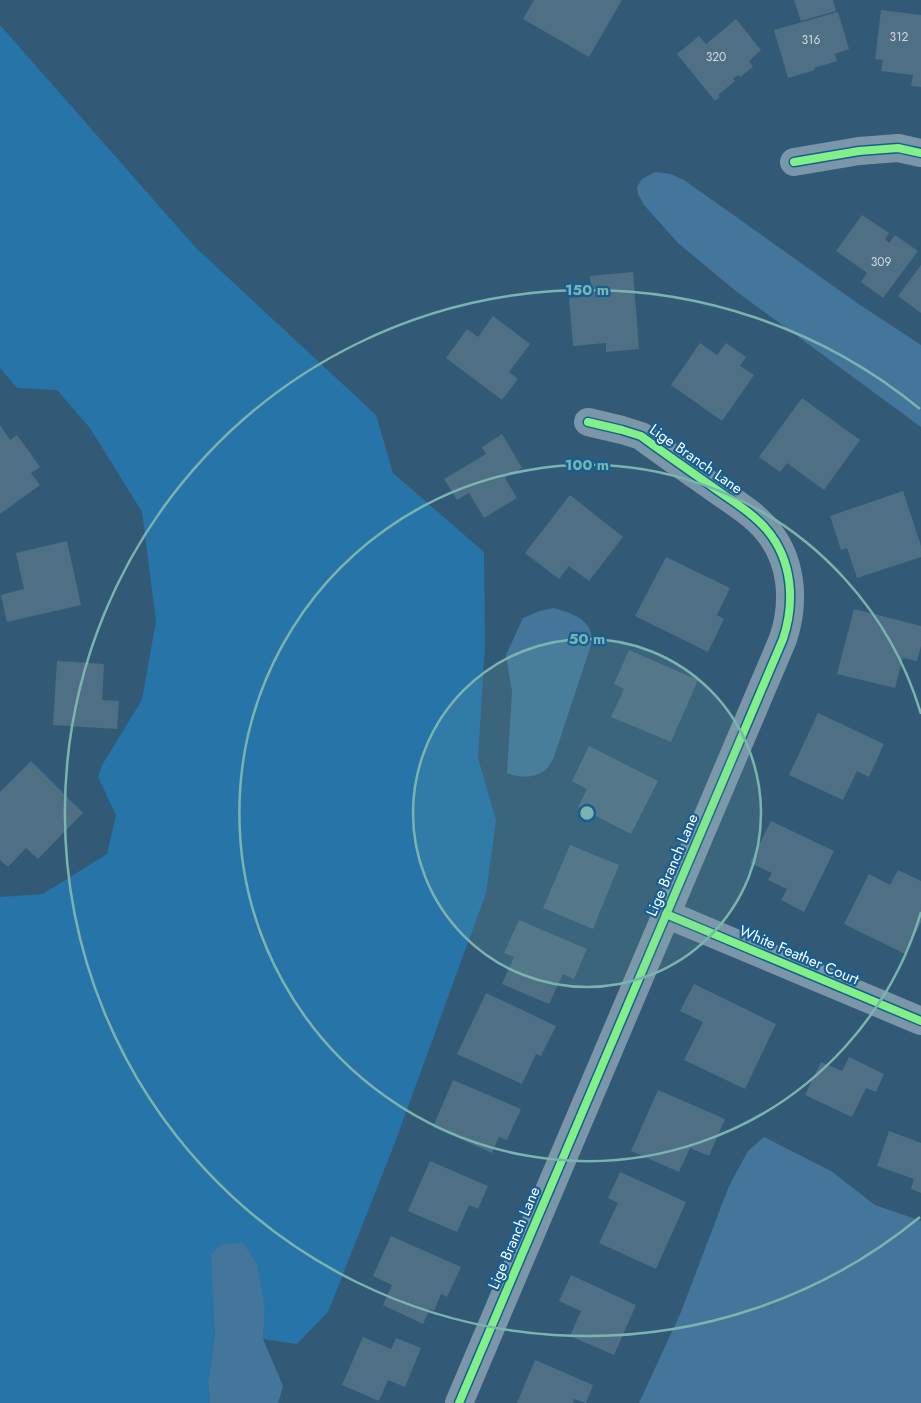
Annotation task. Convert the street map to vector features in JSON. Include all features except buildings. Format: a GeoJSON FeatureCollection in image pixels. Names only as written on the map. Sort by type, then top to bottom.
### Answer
{"type":"FeatureCollection","features":[{"type":"Feature","properties":{"kind":"street"},"geometry":{"type":"LineString","coordinates":[[794,162],[898,148],[921,153]]}},
{"type":"Feature","properties":{"kind":"street","name":"Lige Branch Lane"},"geometry":{"type":"LineString","coordinates":[[459,1403],[788,625],[791,591],[787,570],[767,530],[742,508],[641,436],[588,422]]}},
{"type":"Feature","properties":{"kind":"street","name":"White Feather Court"},"geometry":{"type":"LineString","coordinates":[[666,914],[921,1021]]}},
{"type":"Feature","properties":{"kind":"shaded area"},"geometry":{"type":"Polygon","coordinates":[[[0,25],[195,247],[376,415],[393,473],[484,552],[485,645],[478,758],[496,820],[486,893],[394,1145],[328,1312],[297,1344],[263,1339],[265,1311],[212,1254],[215,1335],[208,1383],[210,1403],[0,1403],[0,897],[43,894],[107,854],[116,815],[98,777],[102,765],[142,700],[156,621],[142,512],[90,428],[57,390],[17,388],[0,368],[0,25]]]}},
{"type":"Feature","properties":{"kind":"shaded area"},"geometry":{"type":"Polygon","coordinates":[[[655,172],[671,174],[684,180],[860,305],[921,345],[921,427],[737,292],[678,243],[644,205],[638,194],[637,187],[642,179],[655,172]]]}},
{"type":"Feature","properties":{"kind":"shaded area"},"geometry":{"type":"Polygon","coordinates":[[[553,608],[581,619],[589,627],[591,645],[550,765],[539,774],[529,776],[512,775],[507,773],[512,692],[506,655],[523,618],[553,608]]]}},
{"type":"Feature","properties":{"kind":"shaded area"},"geometry":{"type":"Polygon","coordinates":[[[764,1137],[831,1171],[875,1205],[921,1221],[921,1403],[639,1403],[681,1312],[729,1186],[748,1151],[764,1137]]]}},
{"type":"Feature","properties":{"kind":"shaded area"},"geometry":{"type":"Polygon","coordinates":[[[243,1243],[257,1264],[265,1311],[263,1339],[283,1386],[278,1403],[210,1403],[208,1383],[215,1335],[211,1254],[222,1244],[243,1243]]]}},
{"type":"Feature","properties":{"kind":"cycle path"},"geometry":{"type":"LineString","coordinates":[[794,162],[859,151],[898,148],[921,153]]}},
{"type":"Feature","properties":{"kind":"cycle path"},"geometry":{"type":"LineString","coordinates":[[459,1403],[783,639],[789,611],[790,597],[787,569],[776,542],[761,523],[641,436],[588,422]]}},
{"type":"Feature","properties":{"kind":"cycle path"},"geometry":{"type":"LineString","coordinates":[[666,914],[921,1021]]}}]}
